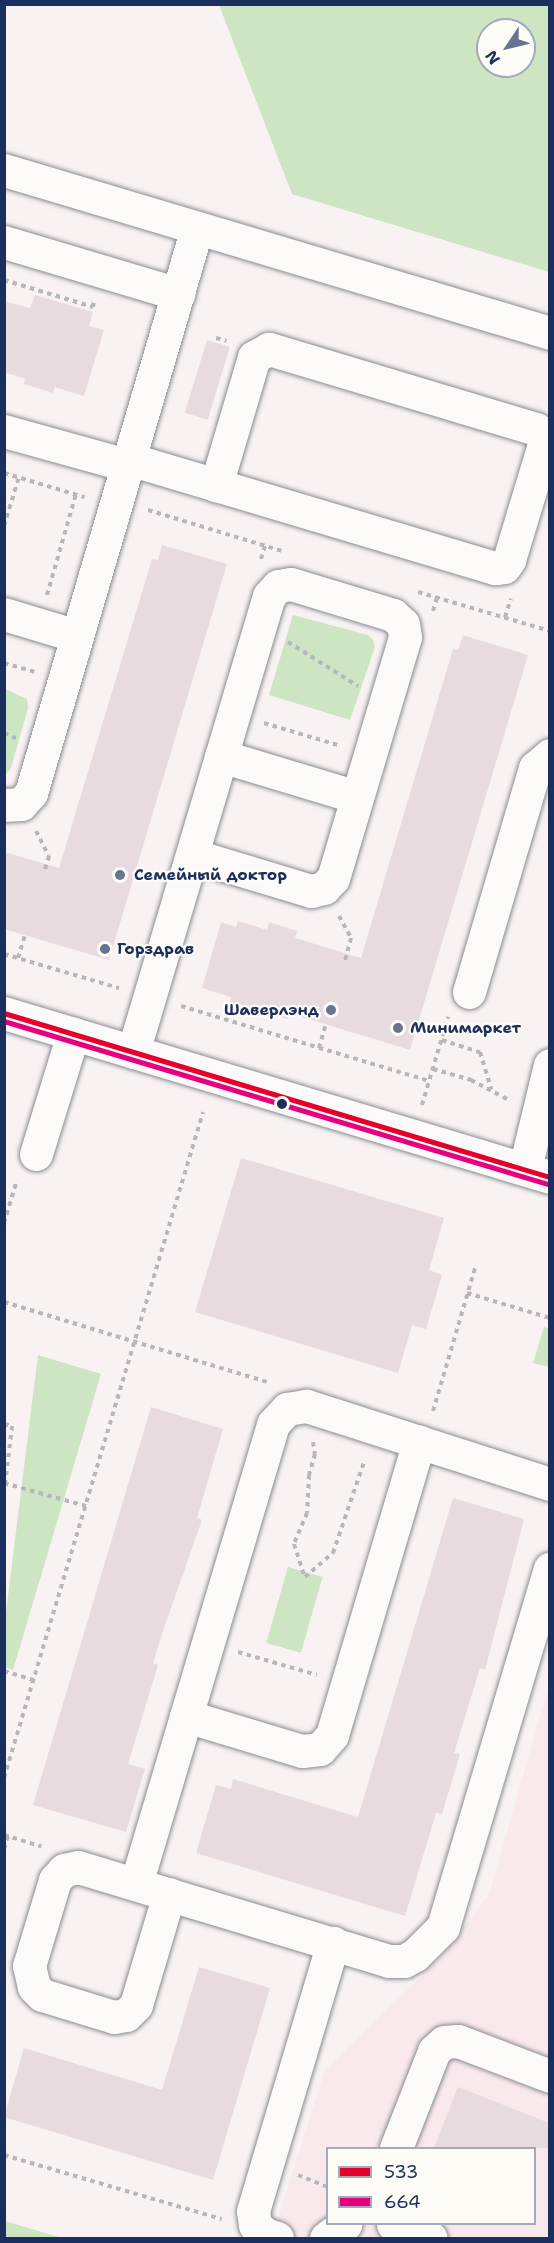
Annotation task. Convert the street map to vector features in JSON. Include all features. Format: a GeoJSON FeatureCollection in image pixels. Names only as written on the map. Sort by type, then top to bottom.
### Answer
{"type":"FeatureCollection","features":[{"type":"Feature","properties":{"kind":"street"},"geometry":{"type":"LineString","coordinates":[[4,170],[549,333]]}},
{"type":"Feature","properties":{"kind":"street"},"geometry":{"type":"LineString","coordinates":[[13,805],[31,793],[197,228]]}},
{"type":"Feature","properties":{"kind":"street"},"geometry":{"type":"LineString","coordinates":[[4,242],[178,294]]}},
{"type":"Feature","properties":{"kind":"street"},"geometry":{"type":"LineString","coordinates":[[4,431],[216,484],[495,568],[510,560],[544,444],[543,435],[536,429],[269,349],[254,357],[216,484]]}},
{"type":"Feature","properties":{"kind":"street"},"geometry":{"type":"LineString","coordinates":[[133,1052],[269,596],[278,586],[291,584],[393,615],[403,624],[405,637],[333,878],[324,888],[311,891],[192,855]]}},
{"type":"Feature","properties":{"kind":"street"},"geometry":{"type":"LineString","coordinates":[[4,614],[77,636]]}},
{"type":"Feature","properties":{"kind":"street"},"geometry":{"type":"LineString","coordinates":[[468,992],[536,768],[549,755]]}},
{"type":"Feature","properties":{"kind":"street"},"geometry":{"type":"LineString","coordinates":[[221,756],[357,797]]}},
{"type":"Feature","properties":{"kind":"street"},"geometry":{"type":"LineString","coordinates":[[4,1013],[537,1172],[549,1065]]}},
{"type":"Feature","properties":{"kind":"street"},"geometry":{"type":"LineString","coordinates":[[36,1154],[73,1034]]}},
{"type":"Feature","properties":{"kind":"street"},"geometry":{"type":"LineString","coordinates":[[136,1884],[273,1424],[287,1409],[308,1406],[549,1484]]}},
{"type":"Feature","properties":{"kind":"street"},"geometry":{"type":"LineString","coordinates":[[186,1716],[302,1751],[320,1749],[332,1735],[421,1443]]}},
{"type":"Feature","properties":{"kind":"street"},"geometry":{"type":"LineString","coordinates":[[169,1894],[136,2005],[126,2015],[114,2017],[42,1995],[34,1987],[29,1966],[55,1880],[64,1870],[78,1867],[136,1884],[333,1943],[389,1961],[404,1961],[415,1955],[442,1927],[549,1569]]}},
{"type":"Feature","properties":{"kind":"street"},"geometry":{"type":"LineString","coordinates":[[266,2231],[253,2211],[333,1943]]}},
{"type":"Feature","properties":{"kind":"street"},"geometry":{"type":"LineString","coordinates":[[396,2147],[434,2051],[444,2042],[458,2041],[549,2076]]}},
{"type":"Feature","properties":{"kind":"street"},"geometry":{"type":"LineString","coordinates":[[326,2238],[342,2225]]}},
{"type":"Feature","properties":{"kind":"street"},"geometry":{"type":"LineString","coordinates":[[398,2225],[431,2238]]}},
{"type":"Feature","properties":{"kind":"path"},"geometry":{"type":"LineString","coordinates":[[4,473],[116,506]]}},
{"type":"Feature","properties":{"kind":"path"},"geometry":{"type":"LineString","coordinates":[[4,526],[19,477]]}},
{"type":"Feature","properties":{"kind":"path"},"geometry":{"type":"LineString","coordinates":[[39,624],[76,495]]}},
{"type":"Feature","properties":{"kind":"path"},"geometry":{"type":"LineString","coordinates":[[258,632],[287,641],[357,686],[388,695]]}},
{"type":"Feature","properties":{"kind":"path"},"geometry":{"type":"LineString","coordinates":[[233,714],[370,755]]}},
{"type":"Feature","properties":{"kind":"path"},"geometry":{"type":"LineString","coordinates":[[13,805],[49,856],[45,869]]}},
{"type":"Feature","properties":{"kind":"path"},"geometry":{"type":"LineString","coordinates":[[324,888],[351,938],[345,960]]}},
{"type":"Feature","properties":{"kind":"path"},"geometry":{"type":"LineString","coordinates":[[18,958],[25,935]]}},
{"type":"Feature","properties":{"kind":"path"},"geometry":{"type":"LineString","coordinates":[[4,954],[429,1081]]}},
{"type":"Feature","properties":{"kind":"path"},"geometry":{"type":"LineString","coordinates":[[420,1114],[451,1007],[468,992]]}},
{"type":"Feature","properties":{"kind":"path"},"geometry":{"type":"LineString","coordinates":[[319,1048],[326,1024]]}},
{"type":"Feature","properties":{"kind":"path"},"geometry":{"type":"LineString","coordinates":[[442,1040],[480,1052],[491,1089]]}},
{"type":"Feature","properties":{"kind":"path"},"geometry":{"type":"LineString","coordinates":[[433,1069],[491,1089],[509,1100]]}},
{"type":"Feature","properties":{"kind":"path"},"geometry":{"type":"LineString","coordinates":[[4,1778],[203,1112]]}},
{"type":"Feature","properties":{"kind":"path"},"geometry":{"type":"LineString","coordinates":[[421,1443],[475,1268]]}},
{"type":"Feature","properties":{"kind":"path"},"geometry":{"type":"LineString","coordinates":[[467,1293],[549,1318]]}},
{"type":"Feature","properties":{"kind":"path"},"geometry":{"type":"LineString","coordinates":[[4,1302],[269,1381],[287,1409]]}},
{"type":"Feature","properties":{"kind":"path"},"geometry":{"type":"LineString","coordinates":[[4,1424],[12,1426],[5,1484],[86,1506]]}},
{"type":"Feature","properties":{"kind":"path"},"geometry":{"type":"LineString","coordinates":[[310,1436],[315,1454],[309,1475],[308,1513],[294,1544],[305,1577],[333,1553],[367,1454]]}},
{"type":"Feature","properties":{"kind":"path"},"geometry":{"type":"LineString","coordinates":[[208,1642],[347,1684]]}},
{"type":"Feature","properties":{"kind":"path"},"geometry":{"type":"LineString","coordinates":[[4,1671],[34,1680]]}},
{"type":"Feature","properties":{"kind":"path"},"geometry":{"type":"LineString","coordinates":[[4,1849],[8,1836]]}},
{"type":"Feature","properties":{"kind":"path"},"geometry":{"type":"LineString","coordinates":[[4,2155],[266,2231]]}},
{"type":"Feature","properties":{"kind":"shaded area"},"geometry":{"type":"Polygon","coordinates":[[[549,1685],[549,2238],[272,2238],[325,2070],[436,1962],[489,1895],[549,1685]]]}},
{"type":"Feature","properties":{"kind":"green space"},"geometry":{"type":"Polygon","coordinates":[[[219,5],[549,5],[549,272],[292,194],[219,5]]]}},
{"type":"Feature","properties":{"kind":"green space"},"geometry":{"type":"Polygon","coordinates":[[[293,615],[368,635],[373,640],[375,647],[350,720],[269,695],[293,615]]]}},
{"type":"Feature","properties":{"kind":"green space"},"geometry":{"type":"Polygon","coordinates":[[[5,689],[27,699],[28,708],[11,768],[5,775],[5,689]]]}},
{"type":"Feature","properties":{"kind":"green space"},"geometry":{"type":"Polygon","coordinates":[[[544,1327],[549,1329],[549,1367],[533,1363],[544,1327]]]}},
{"type":"Feature","properties":{"kind":"green space"},"geometry":{"type":"Polygon","coordinates":[[[38,1355],[101,1374],[13,1670],[5,1667],[5,1620],[38,1355]]]}},
{"type":"Feature","properties":{"kind":"green space"},"geometry":{"type":"Polygon","coordinates":[[[288,1567],[323,1577],[301,1653],[266,1643],[288,1567]]]}},
{"type":"Feature","properties":{"kind":"green space"},"geometry":{"type":"Polygon","coordinates":[[[5,2221],[62,2238],[5,2238],[5,2221]]]}},
{"type":"Feature","properties":{"kind":"building"},"geometry":{"type":"Polygon","coordinates":[[[35,295],[93,312],[89,326],[104,330],[84,396],[55,387],[53,393],[24,384],[25,379],[4,372],[4,301],[30,308],[35,295]]]}},
{"type":"Feature","properties":{"kind":"building"},"geometry":{"type":"Polygon","coordinates":[[[207,340],[230,347],[208,420],[185,413],[207,340]]]}},
{"type":"Feature","properties":{"kind":"building"},"geometry":{"type":"Polygon","coordinates":[[[162,545],[227,564],[109,960],[4,929],[4,852],[59,868],[152,559],[158,560],[162,545]]]}},
{"type":"Feature","properties":{"kind":"building"},"geometry":{"type":"Polygon","coordinates":[[[463,635],[528,655],[410,1050],[289,1013],[287,1019],[230,1002],[231,997],[202,988],[221,922],[236,927],[238,921],[267,930],[269,922],[297,931],[295,938],[361,958],[453,649],[458,650],[463,635]]]}},
{"type":"Feature","properties":{"kind":"building"},"geometry":{"type":"Polygon","coordinates":[[[241,1158],[444,1218],[429,1270],[442,1275],[426,1329],[412,1325],[398,1373],[195,1312],[241,1158]]]}},
{"type":"Feature","properties":{"kind":"building"},"geometry":{"type":"Polygon","coordinates":[[[151,1407],[223,1429],[197,1518],[202,1520],[153,1663],[158,1665],[128,1764],[145,1769],[126,1832],[33,1805],[151,1407]]]}},
{"type":"Feature","properties":{"kind":"building"},"geometry":{"type":"Polygon","coordinates":[[[453,1498],[524,1519],[485,1670],[480,1668],[454,1753],[460,1754],[442,1814],[436,1813],[405,1916],[196,1853],[216,1785],[231,1789],[233,1779],[358,1817],[453,1498]]]}},
{"type":"Feature","properties":{"kind":"building"},"geometry":{"type":"Polygon","coordinates":[[[199,1967],[270,1988],[213,2180],[4,2117],[24,2048],[162,2090],[199,1967]]]}},
{"type":"Feature","properties":{"kind":"building"},"geometry":{"type":"Polygon","coordinates":[[[458,2087],[549,2123],[549,2148],[434,2147],[458,2087]]]}},
{"type":"Feature","properties":{"kind":"transit line","name":"533"},"geometry":{"type":"LineString","coordinates":[[4,1013],[550,1177]]}},
{"type":"Feature","properties":{"kind":"transit line","name":"664"},"geometry":{"type":"LineString","coordinates":[[4,1021],[548,1184]]}},
{"type":"Feature","properties":{"kind":"place","name":"Семейный доктор"},"geometry":{"type":"Point","coordinates":[120,875]}},
{"type":"Feature","properties":{"kind":"place","name":"Горздрав"},"geometry":{"type":"Point","coordinates":[105,949]}},
{"type":"Feature","properties":{"kind":"place","name":"Шаверлэнд"},"geometry":{"type":"Point","coordinates":[331,1010]}},
{"type":"Feature","properties":{"kind":"place","name":"Минимаркет"},"geometry":{"type":"Point","coordinates":[398,1028]}}]}
